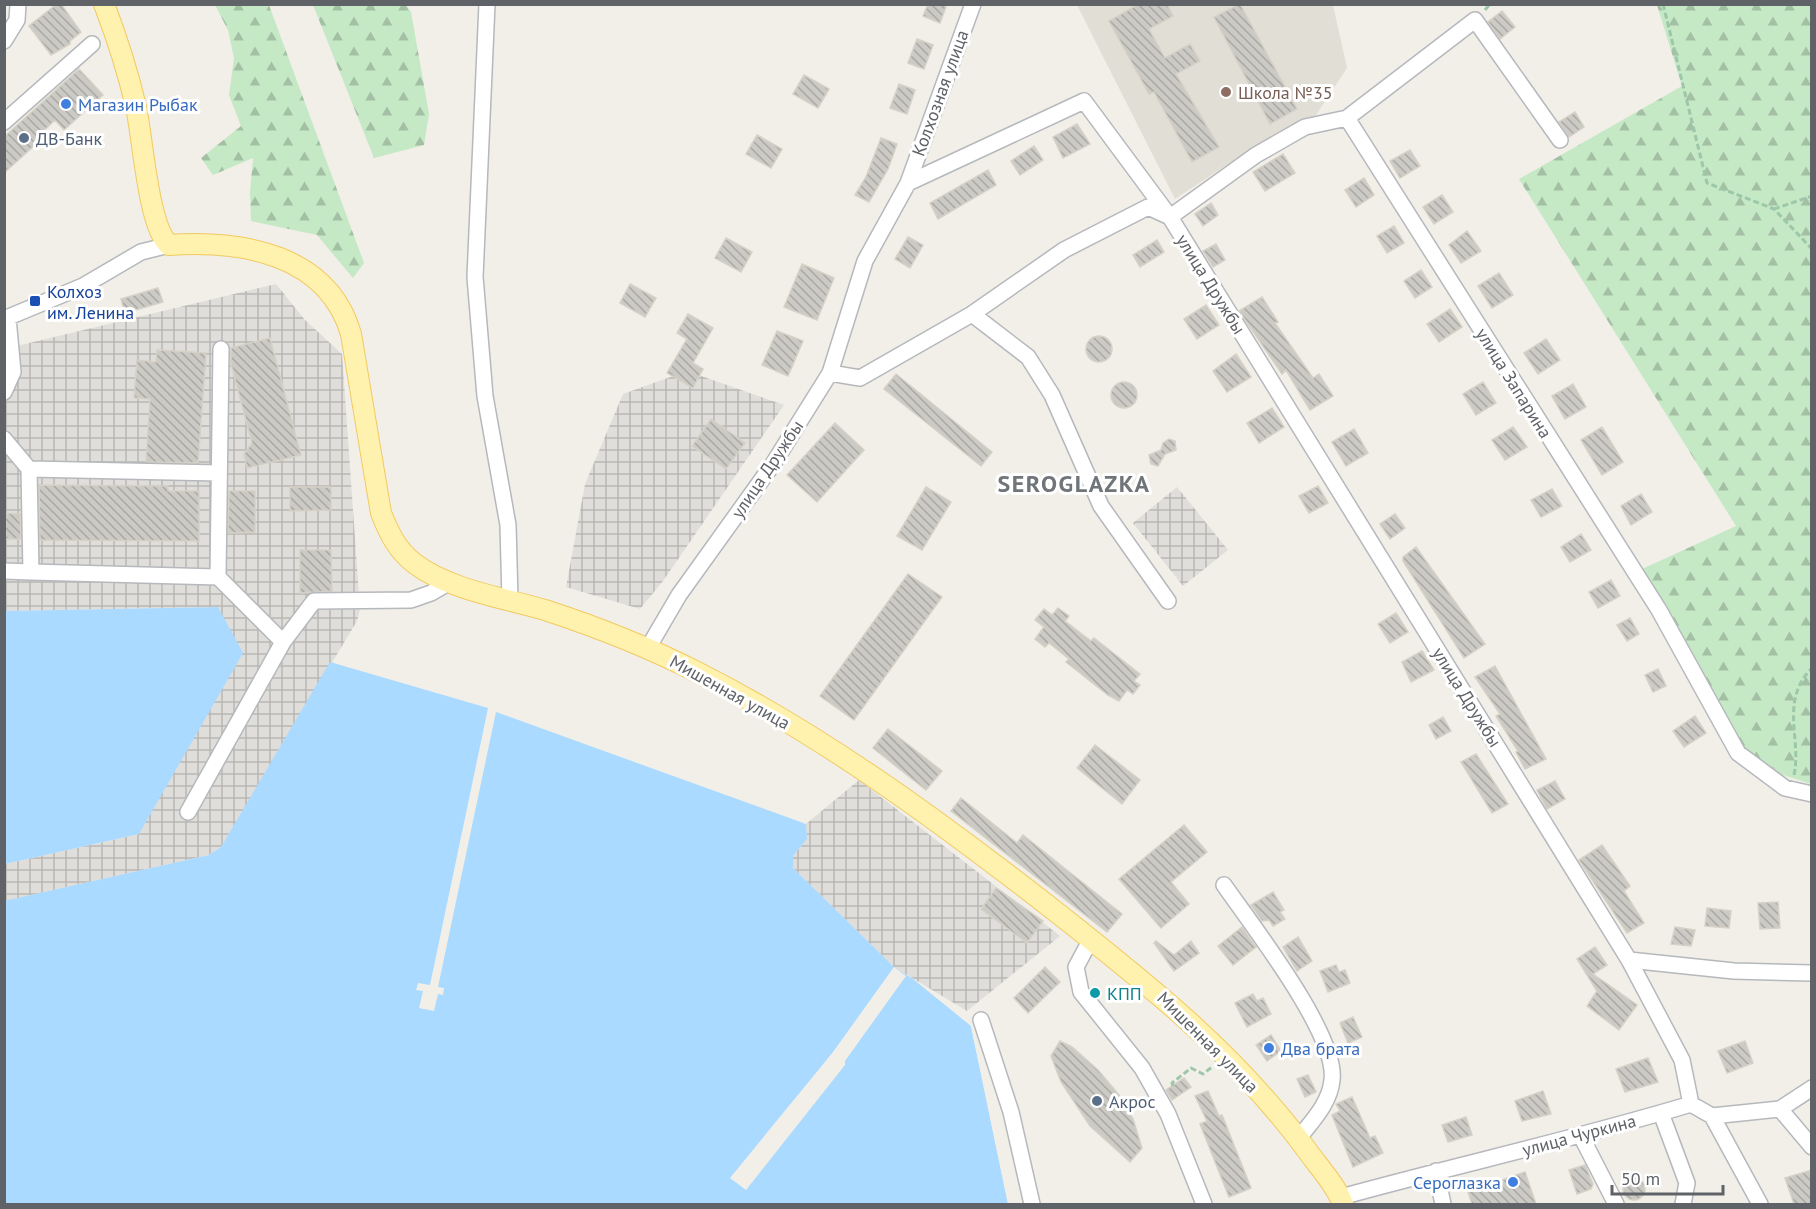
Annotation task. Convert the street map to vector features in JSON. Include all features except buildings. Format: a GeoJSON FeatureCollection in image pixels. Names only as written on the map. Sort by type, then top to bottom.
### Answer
{"type":"FeatureCollection","features":[{"type":"Feature","properties":{"kind":"main road"},"geometry":{"type":"LineString","coordinates":[[104,4],[119,46],[136,107],[156,225],[170,245]]}},
{"type":"Feature","properties":{"kind":"main road","name":"Мишенная улица"},"geometry":{"type":"LineString","coordinates":[[170,245],[243,249],[279,256],[306,270],[326,288],[344,314],[351,334],[375,486],[388,533],[414,564],[450,582],[510,600],[648,648],[766,709],[868,772],[985,857],[1195,1025],[1241,1072],[1298,1139],[1342,1201]]}},
{"type":"Feature","properties":{"kind":"street"},"geometry":{"type":"LineString","coordinates":[[4,41],[17,20],[18,4]]}},
{"type":"Feature","properties":{"kind":"street"},"geometry":{"type":"LineString","coordinates":[[487,4],[475,278],[485,396],[508,525],[510,600]]}},
{"type":"Feature","properties":{"kind":"street","name":"Колхозная улица"},"geometry":{"type":"LineString","coordinates":[[908,183],[973,4]]}},
{"type":"Feature","properties":{"kind":"street"},"geometry":{"type":"LineString","coordinates":[[830,374],[860,378],[972,314],[1064,250],[1148,207],[1170,217],[1256,155],[1305,127],[1347,118],[1475,20],[1560,140]]}},
{"type":"Feature","properties":{"kind":"street"},"geometry":{"type":"LineString","coordinates":[[4,122],[92,44]]}},
{"type":"Feature","properties":{"kind":"street","name":"улица Дружбы"},"geometry":{"type":"LineString","coordinates":[[648,648],[679,596],[773,464],[830,374],[865,261],[908,183],[1084,101],[1170,217],[1629,960],[1682,1060],[1690,1104]]}},
{"type":"Feature","properties":{"kind":"street","name":"улица Запарина"},"geometry":{"type":"LineString","coordinates":[[1347,118],[1659,610],[1738,753],[1785,789],[1812,794]]}},
{"type":"Feature","properties":{"kind":"street"},"geometry":{"type":"LineString","coordinates":[[4,392],[13,372],[6,319],[83,286],[141,252],[170,245]]}},
{"type":"Feature","properties":{"kind":"street"},"geometry":{"type":"LineString","coordinates":[[972,314],[1028,357],[1052,395],[1101,506],[1168,601]]}},
{"type":"Feature","properties":{"kind":"street"},"geometry":{"type":"LineString","coordinates":[[218,577],[221,349]]}},
{"type":"Feature","properties":{"kind":"street"},"geometry":{"type":"LineString","coordinates":[[4,439],[29,469],[31,572]]}},
{"type":"Feature","properties":{"kind":"street"},"geometry":{"type":"LineString","coordinates":[[29,469],[219,473]]}},
{"type":"Feature","properties":{"kind":"street"},"geometry":{"type":"LineString","coordinates":[[4,571],[218,577],[282,642]]}},
{"type":"Feature","properties":{"kind":"street"},"geometry":{"type":"LineString","coordinates":[[188,812],[282,642],[314,601],[411,600],[431,593],[450,582]]}},
{"type":"Feature","properties":{"kind":"street"},"geometry":{"type":"LineString","coordinates":[[1224,885],[1301,1000],[1331,1056],[1333,1079],[1329,1096],[1298,1139]]}},
{"type":"Feature","properties":{"kind":"street"},"geometry":{"type":"LineString","coordinates":[[1090,939],[1076,967],[1081,992],[1142,1068],[1180,1142],[1204,1204]]}},
{"type":"Feature","properties":{"kind":"street"},"geometry":{"type":"LineString","coordinates":[[1629,960],[1734,971],[1812,973]]}},
{"type":"Feature","properties":{"kind":"street"},"geometry":{"type":"LineString","coordinates":[[981,1020],[1011,1112],[1032,1204]]}},
{"type":"Feature","properties":{"kind":"street"},"geometry":{"type":"LineString","coordinates":[[1712,1116],[1780,1109],[1812,1089]]}},
{"type":"Feature","properties":{"kind":"street"},"geometry":{"type":"LineString","coordinates":[[1690,1104],[1712,1116],[1760,1204]]}},
{"type":"Feature","properties":{"kind":"street","name":"улица Чуркина"},"geometry":{"type":"LineString","coordinates":[[1342,1201],[1436,1171],[1581,1136],[1690,1104]]}},
{"type":"Feature","properties":{"kind":"street"},"geometry":{"type":"LineString","coordinates":[[1780,1109],[1812,1147]]}},
{"type":"Feature","properties":{"kind":"street"},"geometry":{"type":"LineString","coordinates":[[1661,1113],[1687,1183],[1683,1204]]}},
{"type":"Feature","properties":{"kind":"street"},"geometry":{"type":"LineString","coordinates":[[1581,1136],[1617,1204]]}},
{"type":"Feature","properties":{"kind":"street"},"geometry":{"type":"LineString","coordinates":[[1436,1171],[1443,1204]]}},
{"type":"Feature","properties":{"kind":"path"},"geometry":{"type":"LineString","coordinates":[[1663,4],[1707,183],[1774,209],[1812,249]]}},
{"type":"Feature","properties":{"kind":"path"},"geometry":{"type":"LineString","coordinates":[[1774,209],[1812,196]]}},
{"type":"Feature","properties":{"kind":"path"},"geometry":{"type":"LineString","coordinates":[[1791,790],[1797,763],[1792,726],[1794,708],[1804,678],[1812,668]]}},
{"type":"Feature","properties":{"kind":"path"},"geometry":{"type":"LineString","coordinates":[[1173,1086],[1172,1083],[1191,1068],[1203,1074],[1216,1064]]}},
{"type":"Feature","properties":{"kind":"shaded area","name":"Школа №35"},"geometry":{"type":"Polygon","coordinates":[[[1077,5],[1333,5],[1347,68],[1316,115],[1246,152],[1175,199],[1077,5]]]}},
{"type":"Feature","properties":{"kind":"shaded area"},"geometry":{"type":"Polygon","coordinates":[[[276,284],[305,320],[342,354],[360,609],[357,621],[221,847],[209,855],[5,901],[5,864],[139,834],[217,607],[5,611],[4,349],[276,284]]]}},
{"type":"Feature","properties":{"kind":"shaded area"},"geometry":{"type":"Polygon","coordinates":[[[687,371],[784,405],[663,581],[640,609],[566,587],[585,484],[623,394],[687,371]]]}},
{"type":"Feature","properties":{"kind":"shaded area"},"geometry":{"type":"Polygon","coordinates":[[[1177,487],[1228,550],[1183,586],[1133,523],[1177,487]]]}},
{"type":"Feature","properties":{"kind":"shaded area"},"geometry":{"type":"Polygon","coordinates":[[[859,780],[1060,936],[967,1011],[894,967],[793,868],[793,856],[807,839],[806,824],[859,780]]]}},
{"type":"Feature","properties":{"kind":"green space"},"geometry":{"type":"Polygon","coordinates":[[[215,5],[269,5],[364,263],[353,278],[317,235],[251,221],[250,192],[253,158],[213,175],[201,158],[241,126],[229,95],[234,58],[228,30],[215,5]]]}},
{"type":"Feature","properties":{"kind":"green space"},"geometry":{"type":"Polygon","coordinates":[[[313,5],[406,5],[411,12],[429,114],[424,145],[374,158],[313,5]]]}},
{"type":"Feature","properties":{"kind":"green space"},"geometry":{"type":"Polygon","coordinates":[[[1657,5],[1811,5],[1811,784],[1753,765],[1640,570],[1736,526],[1519,179],[1682,86],[1657,5]]]}},
{"type":"Feature","properties":{"kind":"water"},"geometry":{"type":"Polygon","coordinates":[[[218,607],[243,653],[139,834],[5,864],[5,611],[218,607]]]}},
{"type":"Feature","properties":{"kind":"water"},"geometry":{"type":"Polygon","coordinates":[[[330,662],[488,708],[430,985],[418,983],[416,990],[423,991],[419,1008],[434,1011],[438,994],[443,995],[444,988],[438,987],[496,712],[806,824],[807,839],[793,856],[793,868],[894,967],[913,979],[971,1026],[1008,1204],[5,1204],[4,901],[209,855],[221,847],[330,662]]]}},
{"type":"Feature","properties":{"kind":"pier"},"geometry":{"type":"Polygon","coordinates":[[[894,967],[906,976],[845,1061],[845,1065],[746,1190],[730,1178],[833,1052],[894,967]]]}},
{"type":"Feature","properties":{"kind":"pier"},"geometry":{"type":"Polygon","coordinates":[[[973,1024],[1011,1204],[1008,1204],[971,1026],[973,1024]]]}},
{"type":"Feature","properties":{"kind":"place","name":"Школа №35"},"geometry":{"type":"Point","coordinates":[1226,92]}},
{"type":"Feature","properties":{"kind":"place","name":"Магазин Рыбак"},"geometry":{"type":"Point","coordinates":[66,104]}},
{"type":"Feature","properties":{"kind":"place","name":"ДВ-Банк"},"geometry":{"type":"Point","coordinates":[24,138]}},
{"type":"Feature","properties":{"kind":"place","name":"Колхоз им. Ленина"},"geometry":{"type":"Point","coordinates":[35,301]}},
{"type":"Feature","properties":{"kind":"place","name":"КПП"},"geometry":{"type":"Point","coordinates":[1095,993]}},
{"type":"Feature","properties":{"kind":"place","name":"Два брата"},"geometry":{"type":"Point","coordinates":[1269,1048]}},
{"type":"Feature","properties":{"kind":"place","name":"Акрос"},"geometry":{"type":"Point","coordinates":[1097,1101]}},
{"type":"Feature","properties":{"kind":"place","name":"Сероглазка"},"geometry":{"type":"Point","coordinates":[1513,1182]}},
{"type":"Feature","properties":{"kind":"district","name":"SEROGLAZKA"},"geometry":{"type":"Point","coordinates":[1074,483]}}]}
